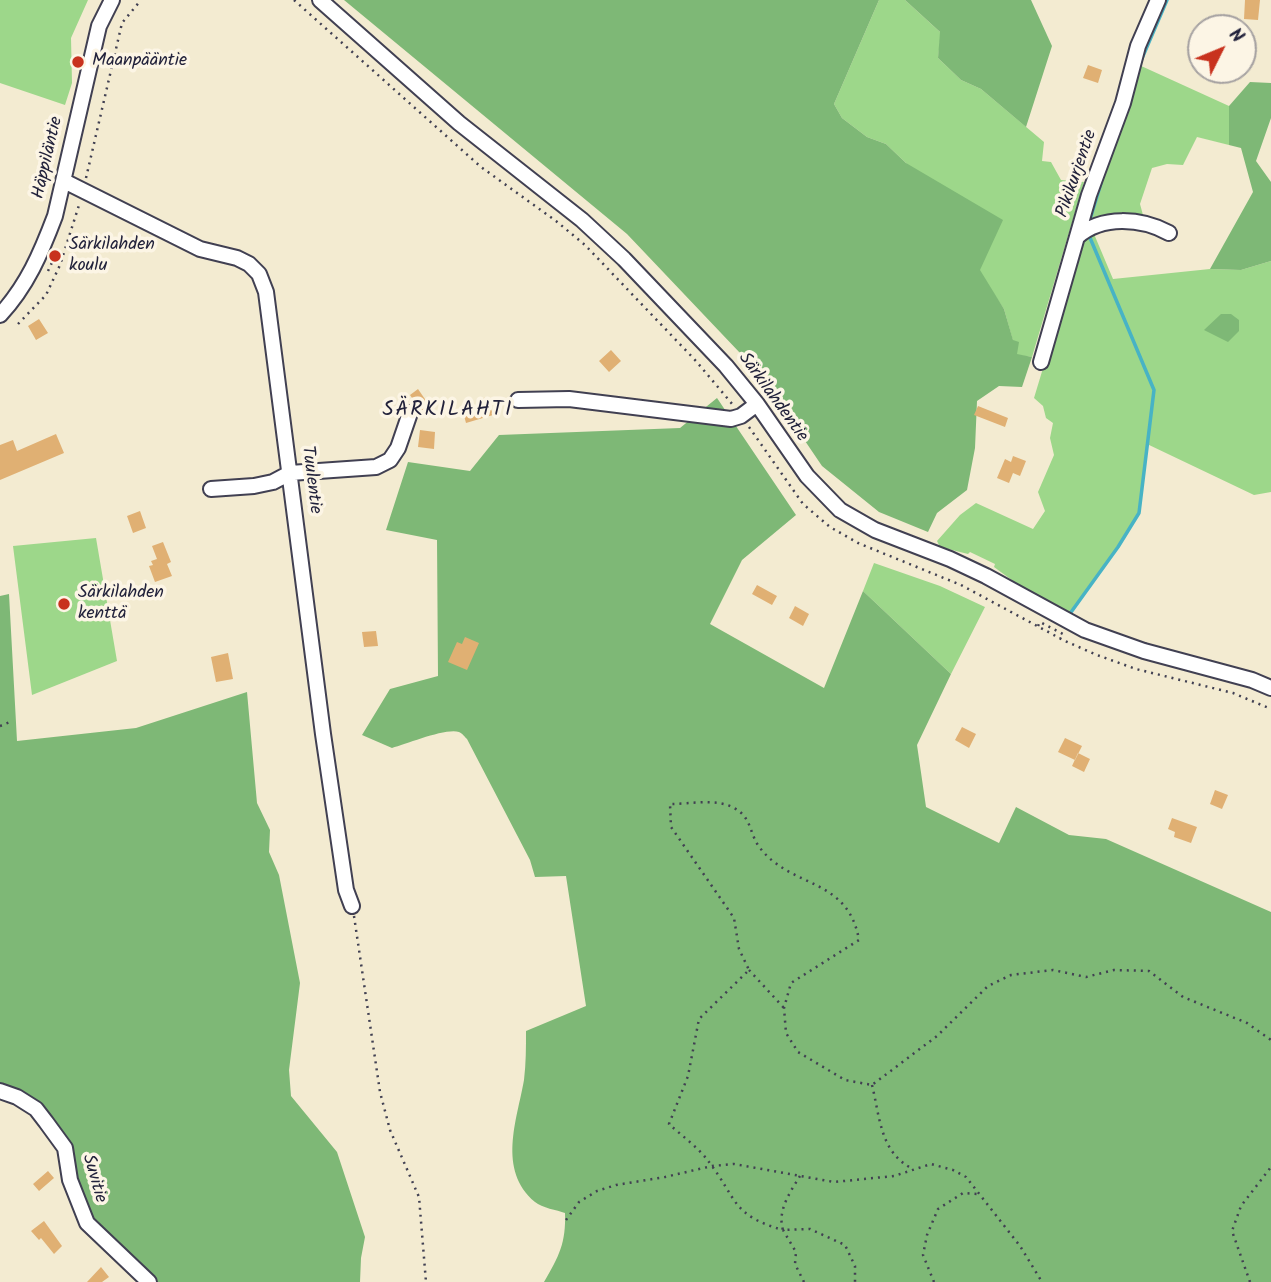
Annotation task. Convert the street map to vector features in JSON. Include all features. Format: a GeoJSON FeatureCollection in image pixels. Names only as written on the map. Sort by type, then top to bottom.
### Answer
{"type":"FeatureCollection","features":[{"type":"Feature","properties":{"kind":"street","name":"Häppiläntie"},"geometry":{"type":"LineString","coordinates":[[0,315],[18,295],[36,265],[55,216],[99,26],[112,0]]}},
{"type":"Feature","properties":{"kind":"street","name":"Särkilahdentie"},"geometry":{"type":"LineString","coordinates":[[320,0],[458,123],[601,237],[702,340],[757,404],[788,452],[818,489],[840,510],[858,522],[976,571],[1085,630],[1144,651],[1252,680],[1271,688]]}},
{"type":"Feature","properties":{"kind":"street","name":"Pikikurjentie"},"geometry":{"type":"LineString","coordinates":[[1041,362],[1089,195],[1123,103],[1138,46],[1157,0]]}},
{"type":"Feature","properties":{"kind":"street","name":"Tuulentie"},"geometry":{"type":"LineString","coordinates":[[64,181],[200,250],[237,258],[249,264],[259,274],[266,292],[324,742],[346,890],[352,906]]}},
{"type":"Feature","properties":{"kind":"street"},"geometry":{"type":"LineString","coordinates":[[1077,237],[1087,229],[1110,222],[1137,221],[1157,226],[1169,233]]}},
{"type":"Feature","properties":{"kind":"street"},"geometry":{"type":"LineString","coordinates":[[517,400],[569,399],[731,419],[757,404]]}},
{"type":"Feature","properties":{"kind":"street"},"geometry":{"type":"LineString","coordinates":[[211,489],[274,482],[290,473],[376,467],[390,460],[398,448],[410,413]]}},
{"type":"Feature","properties":{"kind":"street","name":"Suvitie"},"geometry":{"type":"LineString","coordinates":[[0,1091],[17,1097],[36,1109],[65,1148],[70,1180],[88,1223],[149,1282]]}},
{"type":"Feature","properties":{"kind":"path"},"geometry":{"type":"LineString","coordinates":[[18,324],[46,295],[60,265],[83,190],[122,23],[141,0]]}},
{"type":"Feature","properties":{"kind":"path"},"geometry":{"type":"LineString","coordinates":[[48,271],[55,256]]}},
{"type":"Feature","properties":{"kind":"path"},"geometry":{"type":"LineString","coordinates":[[52,262],[60,265]]}},
{"type":"Feature","properties":{"kind":"path"},"geometry":{"type":"LineString","coordinates":[[1038,627],[1040,622],[1063,634],[1060,639]]}},
{"type":"Feature","properties":{"kind":"path"},"geometry":{"type":"LineString","coordinates":[[0,726],[10,722]]}},
{"type":"Feature","properties":{"kind":"path"},"geometry":{"type":"LineString","coordinates":[[784,1008],[749,970],[739,949],[734,918],[671,827],[670,804],[712,803],[733,807],[747,818],[759,848],[783,868],[838,899],[850,911],[856,923],[859,940],[791,983],[784,1008],[786,1033],[798,1052],[845,1080],[872,1085],[937,1036],[988,986],[1011,975],[1053,970],[1086,976],[1114,970],[1149,971],[1182,996],[1247,1023],[1271,1040]]}},
{"type":"Feature","properties":{"kind":"path"},"geometry":{"type":"LineString","coordinates":[[352,906],[380,1092],[390,1130],[419,1198],[426,1282]]}},
{"type":"Feature","properties":{"kind":"path"},"geometry":{"type":"LineString","coordinates":[[749,970],[699,1019],[688,1076],[669,1125],[712,1166],[737,1206],[760,1223],[783,1230],[810,1229],[845,1245],[855,1266],[855,1282]]}},
{"type":"Feature","properties":{"kind":"path"},"geometry":{"type":"LineString","coordinates":[[872,1085],[888,1148],[900,1163],[914,1170]]}},
{"type":"Feature","properties":{"kind":"path"},"geometry":{"type":"LineString","coordinates":[[566,1220],[579,1202],[597,1191],[712,1166],[734,1164],[834,1182],[894,1176],[931,1164],[966,1177],[1020,1246],[1042,1282]]}},
{"type":"Feature","properties":{"kind":"path"},"geometry":{"type":"LineString","coordinates":[[1250,1282],[1232,1231],[1241,1206],[1271,1167]]}},
{"type":"Feature","properties":{"kind":"path"},"geometry":{"type":"LineString","coordinates":[[800,1176],[783,1209],[780,1221],[796,1252],[795,1264],[804,1282]]}},
{"type":"Feature","properties":{"kind":"path"},"geometry":{"type":"LineString","coordinates":[[934,1282],[923,1255],[927,1235],[938,1209],[963,1193],[978,1194]]}},
{"type":"Feature","properties":{"kind":"green space"},"geometry":{"type":"Polygon","coordinates":[[[0,0],[88,0],[71,38],[72,83],[65,105],[0,83],[0,0]]]}},
{"type":"Feature","properties":{"kind":"green space"},"geometry":{"type":"Polygon","coordinates":[[[344,0],[879,0],[834,104],[842,118],[867,137],[886,144],[906,163],[1003,220],[980,270],[1004,309],[1013,340],[1019,342],[1017,354],[1032,357],[1022,387],[999,386],[977,401],[975,448],[967,490],[937,513],[928,532],[879,512],[822,466],[759,373],[627,234],[344,0]]]}},
{"type":"Feature","properties":{"kind":"green space"},"geometry":{"type":"Polygon","coordinates":[[[879,0],[905,0],[941,33],[938,58],[961,80],[981,89],[1044,142],[1042,161],[1051,162],[1061,180],[1084,182],[1032,357],[1017,355],[1004,309],[906,163],[886,144],[867,137],[842,118],[834,104],[879,0]]]}},
{"type":"Feature","properties":{"kind":"green space"},"geometry":{"type":"Polygon","coordinates":[[[905,0],[1031,0],[1052,46],[1026,127],[981,89],[961,80],[938,58],[940,32],[905,0]]]}},
{"type":"Feature","properties":{"kind":"green space"},"geometry":{"type":"Polygon","coordinates":[[[1139,65],[1229,106],[1229,145],[1197,137],[1183,165],[1167,164],[1152,168],[1140,204],[1143,215],[1088,223],[1139,65]]]}},
{"type":"Feature","properties":{"kind":"green space"},"geometry":{"type":"Polygon","coordinates":[[[1271,83],[1271,118],[1256,161],[1271,182],[1271,261],[1241,270],[1210,269],[1253,192],[1241,148],[1229,145],[1229,106],[1248,84],[1271,83]]]}},
{"type":"Feature","properties":{"kind":"green space"},"geometry":{"type":"Polygon","coordinates":[[[1094,234],[1113,279],[1210,269],[1241,270],[1271,261],[1271,492],[1254,495],[1147,444],[1139,513],[1069,615],[1024,589],[994,567],[995,564],[970,552],[968,554],[940,547],[937,541],[960,515],[976,503],[1033,529],[1045,511],[1038,492],[1054,455],[1050,438],[1053,423],[1046,418],[1043,406],[1034,398],[1082,239],[1094,234]]]}},
{"type":"Feature","properties":{"kind":"green space"},"geometry":{"type":"Polygon","coordinates":[[[1221,314],[1231,314],[1239,320],[1239,331],[1228,342],[1204,330],[1221,314]]]}},
{"type":"Feature","properties":{"kind":"green space"},"geometry":{"type":"Polygon","coordinates":[[[717,398],[796,515],[742,560],[710,624],[824,688],[863,591],[951,674],[917,745],[926,807],[999,843],[1016,807],[1069,835],[1106,839],[1271,912],[1271,1282],[544,1282],[560,1249],[565,1213],[538,1204],[523,1189],[516,1175],[513,1144],[524,1080],[526,1031],[586,1006],[566,876],[535,877],[530,860],[462,734],[445,732],[392,748],[362,735],[390,689],[438,676],[437,540],[386,530],[408,462],[470,471],[499,435],[680,428],[717,398]]]}},
{"type":"Feature","properties":{"kind":"green space","name":"Särkilahden kenttä"},"geometry":{"type":"Polygon","coordinates":[[[96,538],[117,661],[32,695],[13,546],[96,538]]]}},
{"type":"Feature","properties":{"kind":"green space"},"geometry":{"type":"Polygon","coordinates":[[[874,563],[940,586],[985,607],[951,674],[863,591],[874,563]]]}},
{"type":"Feature","properties":{"kind":"green space"},"geometry":{"type":"Polygon","coordinates":[[[9,594],[17,741],[136,728],[247,692],[257,803],[270,830],[269,852],[279,875],[300,983],[289,1070],[291,1096],[337,1152],[365,1237],[360,1282],[149,1282],[87,1223],[68,1162],[46,1122],[0,1091],[0,596],[9,594]]]}},
{"type":"Feature","properties":{"kind":"building"},"geometry":{"type":"Polygon","coordinates":[[[1245,0],[1260,0],[1258,20],[1257,14],[1244,14],[1245,0]]]}},
{"type":"Feature","properties":{"kind":"building"},"geometry":{"type":"Polygon","coordinates":[[[1088,65],[1102,70],[1098,83],[1083,78],[1088,65]]]}},
{"type":"Feature","properties":{"kind":"building"},"geometry":{"type":"Polygon","coordinates":[[[39,319],[48,333],[36,340],[28,326],[39,319]]]}},
{"type":"Feature","properties":{"kind":"building"},"geometry":{"type":"Polygon","coordinates":[[[611,350],[621,361],[609,372],[599,361],[611,350]]]}},
{"type":"Feature","properties":{"kind":"building"},"geometry":{"type":"Polygon","coordinates":[[[418,389],[429,405],[421,411],[410,395],[418,389]]]}},
{"type":"Feature","properties":{"kind":"building"},"geometry":{"type":"Polygon","coordinates":[[[487,397],[493,415],[466,423],[463,412],[479,407],[477,400],[487,397]]]}},
{"type":"Feature","properties":{"kind":"building"},"geometry":{"type":"Polygon","coordinates":[[[978,406],[1008,418],[1005,427],[974,415],[978,406]]]}},
{"type":"Feature","properties":{"kind":"building"},"geometry":{"type":"Polygon","coordinates":[[[420,430],[435,432],[434,449],[418,447],[420,430]]]}},
{"type":"Feature","properties":{"kind":"building"},"geometry":{"type":"Polygon","coordinates":[[[56,434],[64,453],[0,480],[0,445],[13,440],[17,451],[56,434]]]}},
{"type":"Feature","properties":{"kind":"building"},"geometry":{"type":"Polygon","coordinates":[[[1013,456],[1026,461],[1020,476],[1013,473],[1009,483],[997,478],[1005,459],[1011,462],[1013,456]]]}},
{"type":"Feature","properties":{"kind":"building"},"geometry":{"type":"Polygon","coordinates":[[[140,511],[146,528],[133,533],[127,516],[140,511]]]}},
{"type":"Feature","properties":{"kind":"building"},"geometry":{"type":"Polygon","coordinates":[[[163,542],[171,562],[167,564],[172,576],[155,582],[149,566],[153,565],[151,561],[157,559],[152,546],[163,542]]]}},
{"type":"Feature","properties":{"kind":"building"},"geometry":{"type":"Polygon","coordinates":[[[757,585],[777,596],[772,605],[752,594],[757,585]]]}},
{"type":"Feature","properties":{"kind":"building"},"geometry":{"type":"Polygon","coordinates":[[[795,606],[809,614],[803,626],[789,618],[795,606]]]}},
{"type":"Feature","properties":{"kind":"building"},"geometry":{"type":"Polygon","coordinates":[[[376,631],[378,646],[364,647],[362,632],[376,631]]]}},
{"type":"Feature","properties":{"kind":"building"},"geometry":{"type":"Polygon","coordinates":[[[465,637],[479,643],[467,670],[448,662],[457,642],[462,644],[465,637]]]}},
{"type":"Feature","properties":{"kind":"building"},"geometry":{"type":"Polygon","coordinates":[[[228,653],[233,679],[216,682],[211,657],[228,653]]]}},
{"type":"Feature","properties":{"kind":"building"},"geometry":{"type":"Polygon","coordinates":[[[962,727],[976,734],[969,748],[955,740],[962,727]]]}},
{"type":"Feature","properties":{"kind":"building"},"geometry":{"type":"Polygon","coordinates":[[[1065,738],[1082,746],[1075,760],[1058,752],[1065,738]]]}},
{"type":"Feature","properties":{"kind":"building"},"geometry":{"type":"Polygon","coordinates":[[[1078,753],[1090,759],[1084,772],[1072,766],[1078,753]]]}},
{"type":"Feature","properties":{"kind":"building"},"geometry":{"type":"Polygon","coordinates":[[[1215,790],[1228,795],[1222,809],[1210,804],[1215,790]]]}},
{"type":"Feature","properties":{"kind":"building"},"geometry":{"type":"Polygon","coordinates":[[[1172,818],[1197,827],[1191,843],[1174,837],[1175,832],[1168,829],[1172,818]]]}},
{"type":"Feature","properties":{"kind":"building"},"geometry":{"type":"Polygon","coordinates":[[[48,1171],[54,1178],[39,1191],[33,1184],[48,1171]]]}},
{"type":"Feature","properties":{"kind":"building"},"geometry":{"type":"Polygon","coordinates":[[[44,1221],[62,1246],[54,1254],[41,1238],[39,1240],[31,1231],[44,1221]]]}},
{"type":"Feature","properties":{"kind":"building"},"geometry":{"type":"Polygon","coordinates":[[[101,1267],[109,1277],[102,1282],[87,1282],[101,1267]]]}},
{"type":"Feature","properties":{"kind":"waterway"},"geometry":{"type":"LineString","coordinates":[[1140,63],[1167,0]]}},
{"type":"Feature","properties":{"kind":"waterway"},"geometry":{"type":"LineString","coordinates":[[1088,226],[1101,183]]}},
{"type":"Feature","properties":{"kind":"waterway"},"geometry":{"type":"LineString","coordinates":[[1069,615],[1139,513],[1154,390],[1088,233]]}},
{"type":"Feature","properties":{"kind":"place","name":"Maanpääntie"},"geometry":{"type":"Point","coordinates":[78,62]}},
{"type":"Feature","properties":{"kind":"place","name":"Särkilahden koulu"},"geometry":{"type":"Point","coordinates":[55,256]}},
{"type":"Feature","properties":{"kind":"place","name":"Särkilahden kenttä"},"geometry":{"type":"Point","coordinates":[64,604]}},
{"type":"Feature","properties":{"kind":"district","name":"SÄRKILAHTI"},"geometry":{"type":"Point","coordinates":[448,411]}}]}
